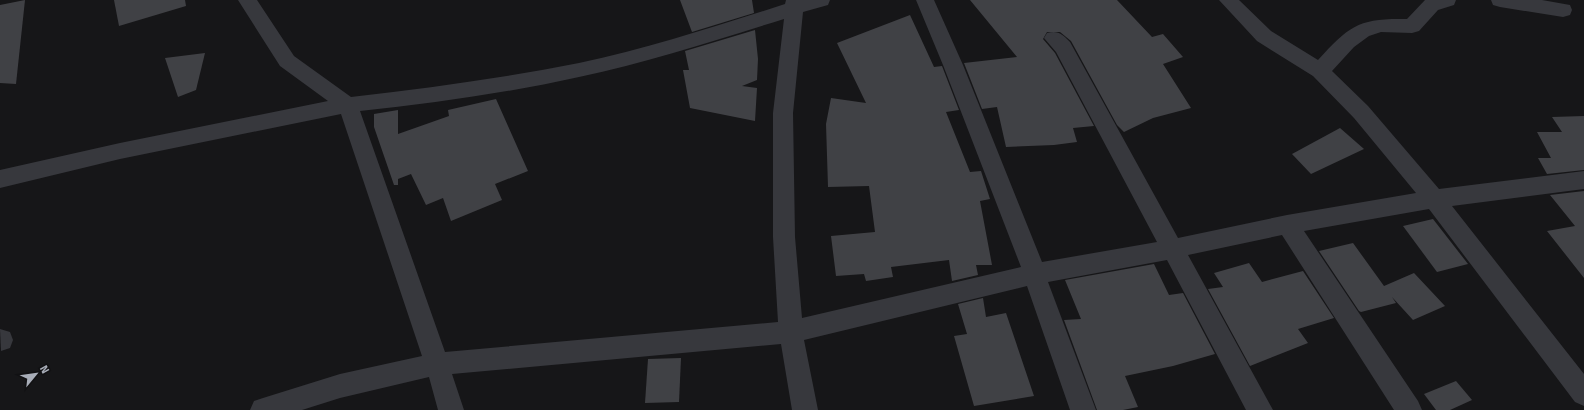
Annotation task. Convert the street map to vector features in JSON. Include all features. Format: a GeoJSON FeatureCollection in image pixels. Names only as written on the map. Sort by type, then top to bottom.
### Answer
{"type":"FeatureCollection","features":[{"type":"Feature","properties":{"kind":"street"},"geometry":{"type":"LineString","coordinates":[[247,0],[287,61],[348,105],[437,364],[451,410]]}},
{"type":"Feature","properties":{"kind":"street"},"geometry":{"type":"LineString","coordinates":[[0,179],[120,150],[348,105],[453,92],[579,70],[665,49],[795,4],[821,0]]}},
{"type":"Feature","properties":{"kind":"street"},"geometry":{"type":"LineString","coordinates":[[925,0],[953,65],[1034,274],[1083,410]]}},
{"type":"Feature","properties":{"kind":"street"},"geometry":{"type":"LineString","coordinates":[[1228,0],[1264,36],[1320,71],[1361,112],[1434,199],[1584,394]]}},
{"type":"Feature","properties":{"kind":"street"},"geometry":{"type":"LineString","coordinates":[[1320,71],[1351,38],[1367,29],[1381,26],[1412,26],[1431,5],[1447,0]]}},
{"type":"Feature","properties":{"kind":"street"},"geometry":{"type":"LineString","coordinates":[[1500,0],[1563,10]]}},
{"type":"Feature","properties":{"kind":"street"},"geometry":{"type":"LineString","coordinates":[[795,4],[783,113],[784,237],[790,332],[805,410]]}},
{"type":"Feature","properties":{"kind":"street"},"geometry":{"type":"LineString","coordinates":[[1054,38],[1063,47],[1260,410]]}},
{"type":"Feature","properties":{"kind":"street"},"geometry":{"type":"LineString","coordinates":[[263,410],[340,386],[437,364],[790,332],[1034,274],[1173,249],[1287,224],[1434,199],[1584,180]]}},
{"type":"Feature","properties":{"kind":"street"},"geometry":{"type":"LineString","coordinates":[[1287,224],[1408,410]]}},
{"type":"Feature","properties":{"kind":"building"},"geometry":{"type":"Polygon","coordinates":[[[25,0],[16,84],[0,83],[0,5],[25,0]]]}},
{"type":"Feature","properties":{"kind":"building"},"geometry":{"type":"Polygon","coordinates":[[[114,0],[185,0],[186,6],[119,26],[114,0]]]}},
{"type":"Feature","properties":{"kind":"building"},"geometry":{"type":"Polygon","coordinates":[[[680,0],[752,0],[754,13],[692,32],[680,0]]]}},
{"type":"Feature","properties":{"kind":"building"},"geometry":{"type":"Polygon","coordinates":[[[970,0],[1117,0],[1152,37],[1163,34],[1183,57],[1163,64],[1191,108],[1153,118],[1124,132],[1117,125],[1071,41],[1060,32],[1047,32],[1043,39],[1055,53],[1094,126],[1073,128],[1077,142],[1054,145],[1006,147],[997,107],[982,109],[964,63],[1017,57],[970,0]]]}},
{"type":"Feature","properties":{"kind":"building"},"geometry":{"type":"Polygon","coordinates":[[[910,15],[934,67],[942,66],[959,110],[946,112],[970,172],[981,171],[990,199],[980,201],[992,265],[976,265],[978,275],[952,281],[949,260],[891,267],[893,277],[866,281],[864,274],[836,276],[831,236],[875,232],[869,186],[828,187],[826,124],[831,98],[866,103],[837,43],[910,15]]]}},
{"type":"Feature","properties":{"kind":"building"},"geometry":{"type":"Polygon","coordinates":[[[755,30],[758,59],[757,80],[742,86],[757,88],[755,121],[690,108],[683,70],[689,70],[685,51],[755,30]]]}},
{"type":"Feature","properties":{"kind":"building"},"geometry":{"type":"Polygon","coordinates":[[[205,53],[196,90],[178,97],[165,58],[205,53]]]}},
{"type":"Feature","properties":{"kind":"building"},"geometry":{"type":"Polygon","coordinates":[[[496,99],[528,171],[495,184],[502,200],[451,221],[443,198],[426,205],[411,174],[398,179],[398,185],[394,185],[374,127],[374,114],[398,110],[398,134],[449,116],[448,110],[496,99]]]}},
{"type":"Feature","properties":{"kind":"building"},"geometry":{"type":"Polygon","coordinates":[[[1584,116],[1584,170],[1547,174],[1538,158],[1551,158],[1537,132],[1562,132],[1552,117],[1584,116]]]}},
{"type":"Feature","properties":{"kind":"building"},"geometry":{"type":"Polygon","coordinates":[[[1340,128],[1364,149],[1311,174],[1292,154],[1340,128]]]}},
{"type":"Feature","properties":{"kind":"building"},"geometry":{"type":"Polygon","coordinates":[[[1584,191],[1584,278],[1547,231],[1575,226],[1550,195],[1584,191]]]}},
{"type":"Feature","properties":{"kind":"building"},"geometry":{"type":"Polygon","coordinates":[[[1433,219],[1468,264],[1437,272],[1403,226],[1433,219]]]}},
{"type":"Feature","properties":{"kind":"building"},"geometry":{"type":"Polygon","coordinates":[[[1353,243],[1384,286],[1414,273],[1445,306],[1413,320],[1392,297],[1396,303],[1361,312],[1359,311],[1319,251],[1353,243]]]}},
{"type":"Feature","properties":{"kind":"building"},"geometry":{"type":"Polygon","coordinates":[[[1249,263],[1262,282],[1303,271],[1334,318],[1298,329],[1308,343],[1250,366],[1208,289],[1223,287],[1214,273],[1249,263]]]}},
{"type":"Feature","properties":{"kind":"building"},"geometry":{"type":"Polygon","coordinates":[[[1154,264],[1169,295],[1183,293],[1215,354],[1173,366],[1125,376],[1138,407],[1123,410],[1097,410],[1064,320],[1081,319],[1065,280],[1154,264]]]}},
{"type":"Feature","properties":{"kind":"building"},"geometry":{"type":"Polygon","coordinates":[[[983,298],[986,317],[1006,313],[1034,396],[974,406],[954,336],[967,334],[958,304],[983,298]]]}},
{"type":"Feature","properties":{"kind":"building"},"geometry":{"type":"Polygon","coordinates":[[[681,358],[679,402],[645,403],[648,359],[681,358]]]}},
{"type":"Feature","properties":{"kind":"building"},"geometry":{"type":"Polygon","coordinates":[[[1456,381],[1472,400],[1450,410],[1436,410],[1424,394],[1456,381]]]}}]}
